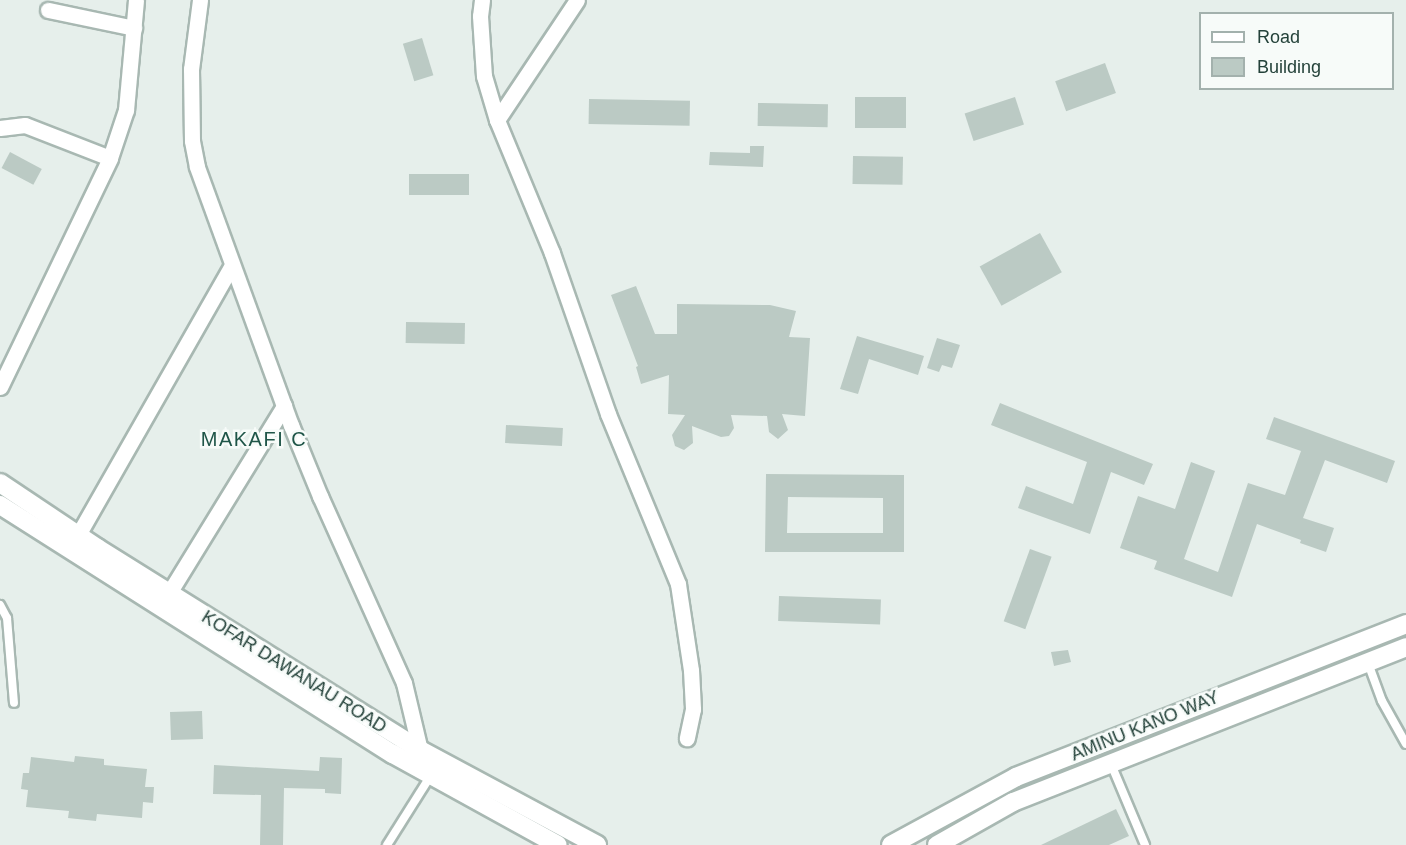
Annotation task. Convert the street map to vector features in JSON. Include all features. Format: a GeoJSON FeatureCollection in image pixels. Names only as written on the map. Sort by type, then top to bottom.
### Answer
{"type":"FeatureCollection","features":[{"type":"Feature","properties":{"kind":"street"},"geometry":{"type":"LineString","coordinates":[[0,387],[110,158],[126,110],[136,0]]}},
{"type":"Feature","properties":{"kind":"street"},"geometry":{"type":"LineString","coordinates":[[200,0],[191,69],[192,141],[197,167],[284,406],[320,496],[404,683],[420,750]]}},
{"type":"Feature","properties":{"kind":"street"},"geometry":{"type":"LineString","coordinates":[[482,0],[480,16],[484,76],[497,120],[552,253],[608,414],[678,584],[692,670],[693,709],[687,738]]}},
{"type":"Feature","properties":{"kind":"street"},"geometry":{"type":"LineString","coordinates":[[497,120],[577,0]]}},
{"type":"Feature","properties":{"kind":"street"},"geometry":{"type":"LineString","coordinates":[[48,10],[134,28]]}},
{"type":"Feature","properties":{"kind":"street"},"geometry":{"type":"LineString","coordinates":[[0,128],[25,125],[110,158]]}},
{"type":"Feature","properties":{"kind":"street"},"geometry":{"type":"LineString","coordinates":[[78,535],[232,265]]}},
{"type":"Feature","properties":{"kind":"street"},"geometry":{"type":"LineString","coordinates":[[169,593],[284,406]]}},
{"type":"Feature","properties":{"kind":"street","name":"KOFAR DAWANAU ROAD"},"geometry":{"type":"LineString","coordinates":[[0,483],[169,593],[420,750],[597,845]]}},
{"type":"Feature","properties":{"kind":"street","name":"KOFAR DAWANAU ROAD"},"geometry":{"type":"LineString","coordinates":[[0,505],[393,754],[558,845]]}},
{"type":"Feature","properties":{"kind":"street","name":"AMINU KANO WAY"},"geometry":{"type":"LineString","coordinates":[[891,845],[1016,777],[1406,624]]}},
{"type":"Feature","properties":{"kind":"street","name":"AMINU KANO WAY"},"geometry":{"type":"LineString","coordinates":[[937,845],[1013,802],[1304,685],[1406,647]]}},
{"type":"Feature","properties":{"kind":"street"},"geometry":{"type":"LineString","coordinates":[[1296,666],[1304,685]]}},
{"type":"Feature","properties":{"kind":"lane"},"geometry":{"type":"LineString","coordinates":[[0,605],[7,618],[14,703]]}},
{"type":"Feature","properties":{"kind":"lane"},"geometry":{"type":"LineString","coordinates":[[1368,662],[1388,714],[1406,744]]}},
{"type":"Feature","properties":{"kind":"lane"},"geometry":{"type":"LineString","coordinates":[[1110,763],[1145,845]]}},
{"type":"Feature","properties":{"kind":"lane"},"geometry":{"type":"LineString","coordinates":[[387,845],[432,775]]}},
{"type":"Feature","properties":{"kind":"building"},"geometry":{"type":"Polygon","coordinates":[[[422,38],[433,75],[414,81],[403,44],[422,38]]]}},
{"type":"Feature","properties":{"kind":"building"},"geometry":{"type":"Polygon","coordinates":[[[1105,63],[1116,93],[1066,111],[1055,81],[1105,63]]]}},
{"type":"Feature","properties":{"kind":"building"},"geometry":{"type":"Polygon","coordinates":[[[855,97],[906,97],[906,128],[855,128],[855,97]]]}},
{"type":"Feature","properties":{"kind":"building"},"geometry":{"type":"Polygon","coordinates":[[[1015,97],[1024,125],[974,141],[965,113],[1015,97]]]}},
{"type":"Feature","properties":{"kind":"building"},"geometry":{"type":"Polygon","coordinates":[[[589,99],[690,101],[690,126],[589,124],[589,99]]]}},
{"type":"Feature","properties":{"kind":"building"},"geometry":{"type":"Polygon","coordinates":[[[758,103],[828,104],[828,127],[758,126],[758,103]]]}},
{"type":"Feature","properties":{"kind":"building"},"geometry":{"type":"Polygon","coordinates":[[[750,146],[764,146],[763,167],[709,165],[710,152],[750,153],[750,146]]]}},
{"type":"Feature","properties":{"kind":"building"},"geometry":{"type":"Polygon","coordinates":[[[10,152],[42,169],[33,185],[2,168],[10,152]]]}},
{"type":"Feature","properties":{"kind":"building"},"geometry":{"type":"Polygon","coordinates":[[[853,156],[903,157],[903,185],[853,184],[853,156]]]}},
{"type":"Feature","properties":{"kind":"building"},"geometry":{"type":"Polygon","coordinates":[[[409,174],[469,174],[469,195],[409,195],[409,174]]]}},
{"type":"Feature","properties":{"kind":"building"},"geometry":{"type":"Polygon","coordinates":[[[1040,233],[1062,272],[1001,306],[980,266],[1040,233]]]}},
{"type":"Feature","properties":{"kind":"building"},"geometry":{"type":"Polygon","coordinates":[[[636,286],[655,334],[677,334],[677,304],[770,305],[796,311],[789,337],[810,338],[805,416],[782,414],[788,430],[778,439],[769,432],[767,416],[731,415],[734,428],[729,436],[721,437],[692,426],[693,443],[684,450],[675,446],[672,435],[685,415],[668,414],[669,375],[641,384],[636,367],[638,366],[611,295],[636,286]]]}},
{"type":"Feature","properties":{"kind":"building"},"geometry":{"type":"Polygon","coordinates":[[[406,322],[465,323],[465,344],[406,343],[406,322]]]}},
{"type":"Feature","properties":{"kind":"building"},"geometry":{"type":"Polygon","coordinates":[[[857,336],[924,356],[918,375],[869,359],[858,394],[840,389],[857,336]]]}},
{"type":"Feature","properties":{"kind":"building"},"geometry":{"type":"Polygon","coordinates":[[[937,338],[960,345],[952,368],[942,365],[939,372],[927,368],[937,338]]]}},
{"type":"Feature","properties":{"kind":"building"},"geometry":{"type":"Polygon","coordinates":[[[1000,403],[1153,464],[1144,485],[1111,472],[1090,534],[1018,508],[1026,486],[1073,504],[1087,462],[991,425],[1000,403]]]}},
{"type":"Feature","properties":{"kind":"building"},"geometry":{"type":"Polygon","coordinates":[[[1274,417],[1395,461],[1387,483],[1325,460],[1303,518],[1334,528],[1326,552],[1257,524],[1232,597],[1154,569],[1157,561],[1120,548],[1138,496],[1175,509],[1191,462],[1215,471],[1184,559],[1218,572],[1248,483],[1285,495],[1301,451],[1266,439],[1274,417]]]}},
{"type":"Feature","properties":{"kind":"building"},"geometry":{"type":"Polygon","coordinates":[[[506,425],[563,428],[562,446],[505,443],[506,425]]]}},
{"type":"Feature","properties":{"kind":"building"},"geometry":{"type":"Polygon","coordinates":[[[766,474],[904,475],[904,552],[765,552],[766,474]],[[788,497],[787,533],[883,533],[883,498],[788,497]]]}},
{"type":"Feature","properties":{"kind":"building"},"geometry":{"type":"Polygon","coordinates":[[[1030,549],[1052,557],[1025,629],[1004,621],[1030,549]]]}},
{"type":"Feature","properties":{"kind":"building"},"geometry":{"type":"Polygon","coordinates":[[[779,596],[881,600],[880,625],[778,621],[779,596]]]}},
{"type":"Feature","properties":{"kind":"building"},"geometry":{"type":"Polygon","coordinates":[[[1068,650],[1071,662],[1054,666],[1051,652],[1068,650]]]}},
{"type":"Feature","properties":{"kind":"building"},"geometry":{"type":"Polygon","coordinates":[[[202,711],[203,739],[171,740],[170,712],[202,711]]]}},
{"type":"Feature","properties":{"kind":"building"},"geometry":{"type":"Polygon","coordinates":[[[75,756],[104,759],[104,765],[147,769],[145,787],[154,787],[153,803],[143,802],[142,818],[97,814],[96,821],[68,818],[69,811],[26,807],[28,790],[21,789],[23,773],[29,773],[31,757],[74,762],[75,756]]]}},
{"type":"Feature","properties":{"kind":"building"},"geometry":{"type":"Polygon","coordinates":[[[320,757],[342,758],[341,794],[325,793],[325,789],[284,788],[283,845],[260,845],[261,795],[213,794],[214,765],[319,771],[320,757]]]}},
{"type":"Feature","properties":{"kind":"building"},"geometry":{"type":"Polygon","coordinates":[[[1116,809],[1129,836],[1109,845],[1041,845],[1116,809]]]}},
{"type":"Feature","properties":{"kind":"district","name":"MAKAFI C"},"geometry":{"type":"Point","coordinates":[254,439]}}]}
